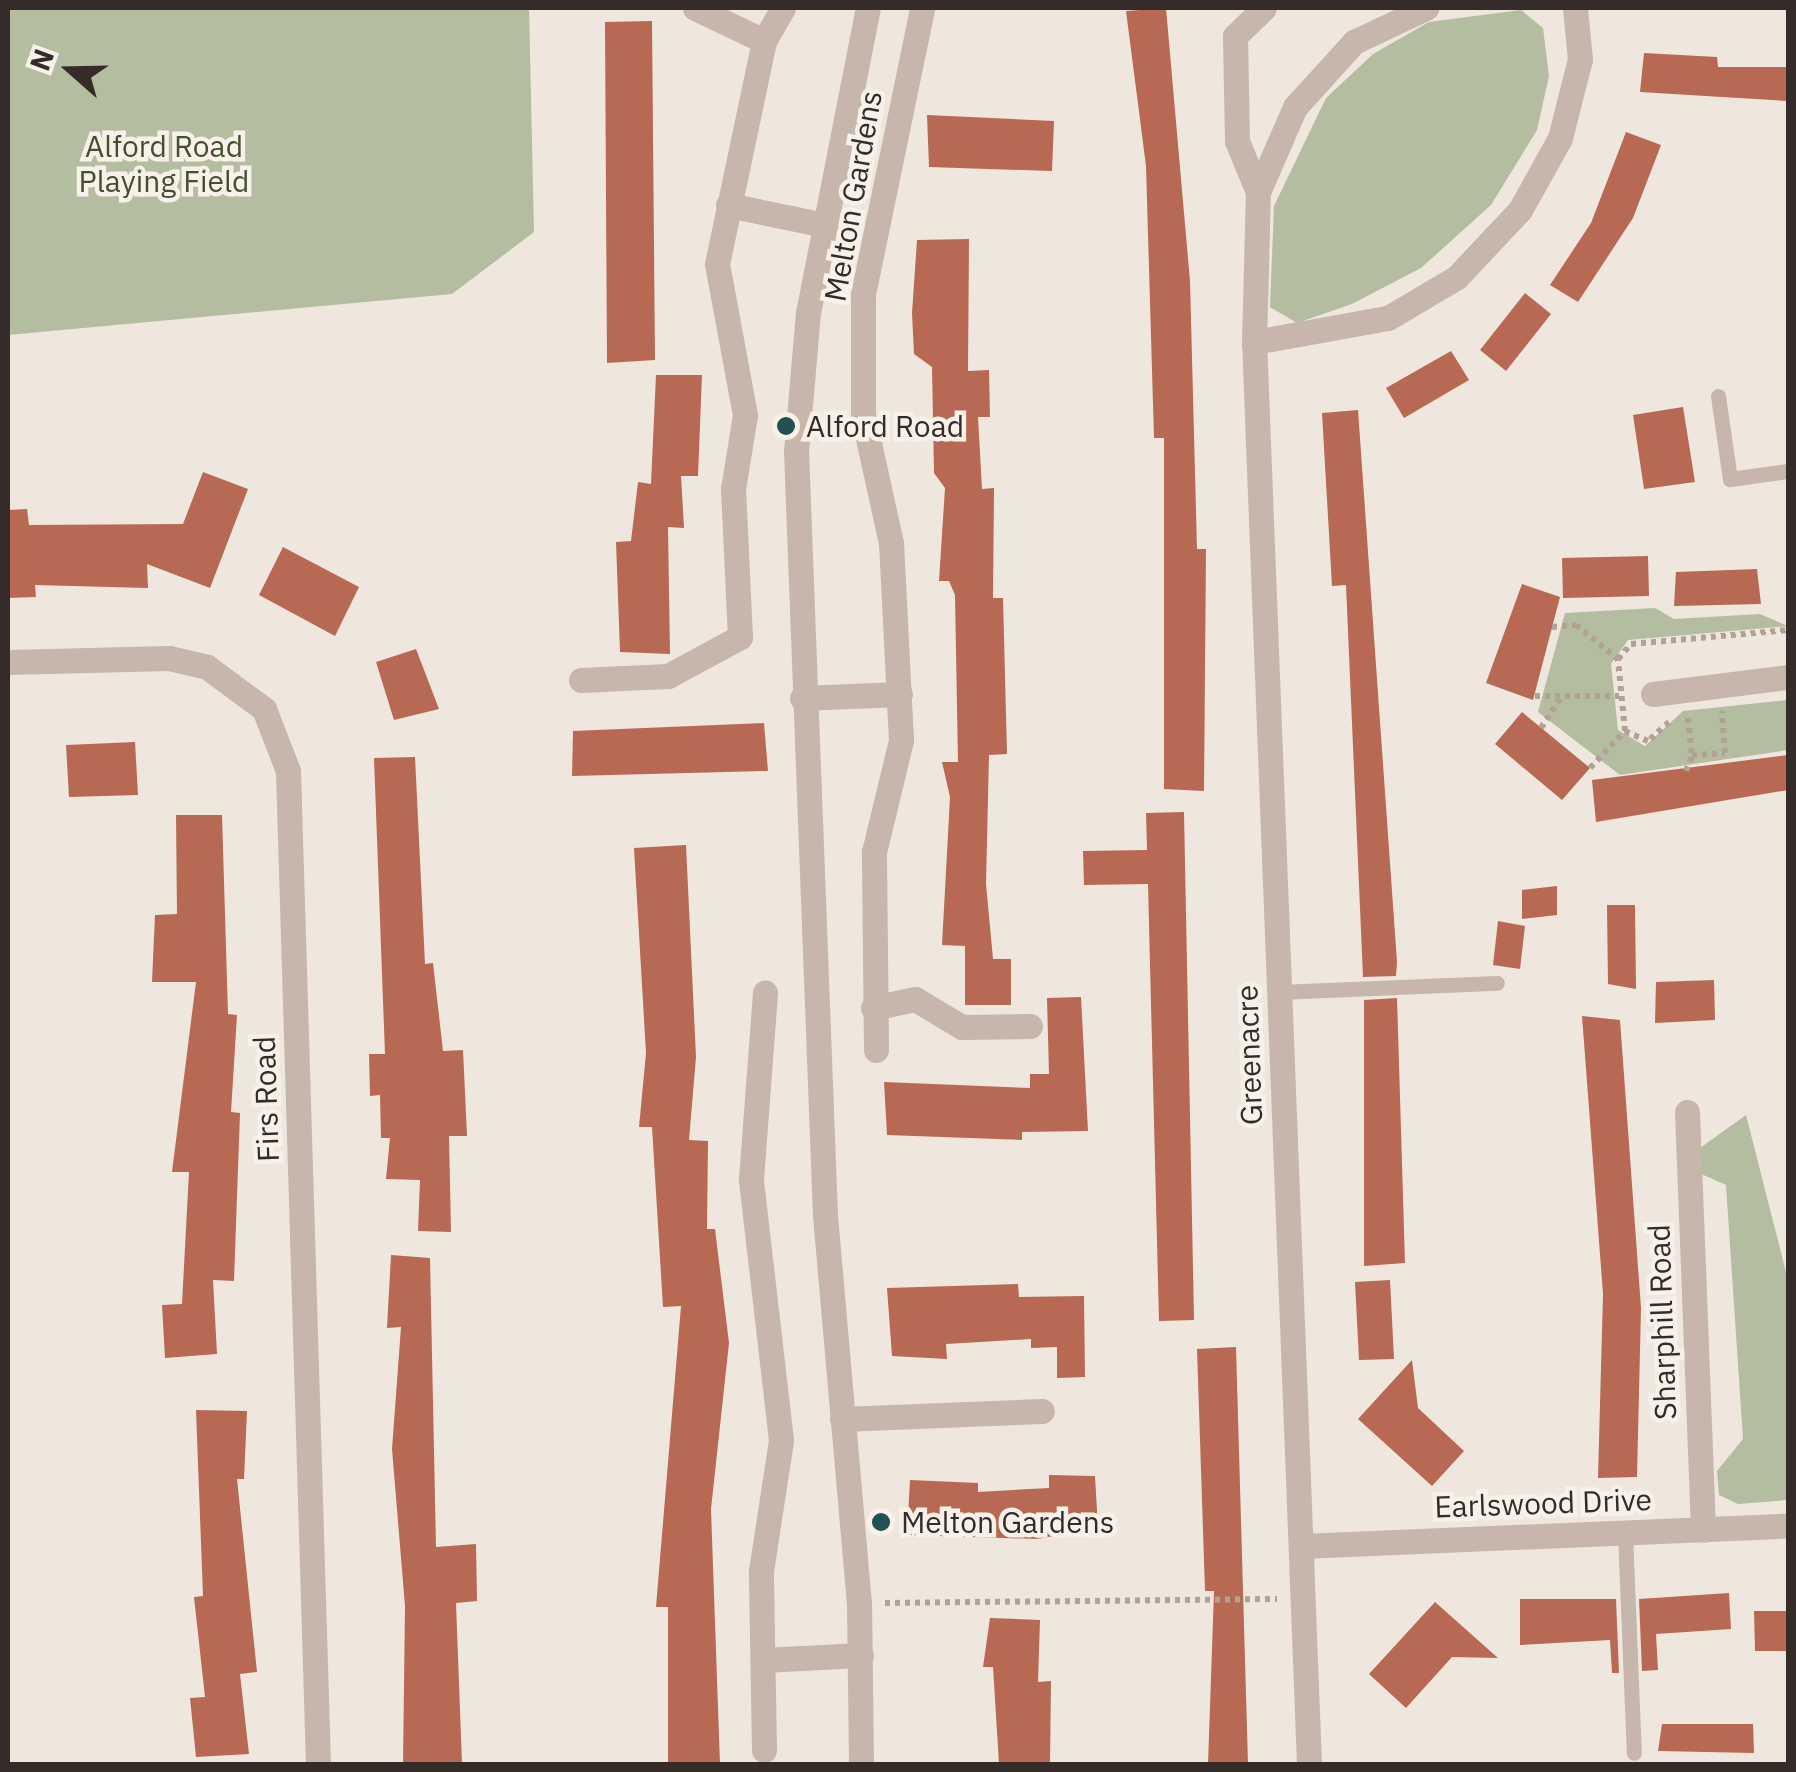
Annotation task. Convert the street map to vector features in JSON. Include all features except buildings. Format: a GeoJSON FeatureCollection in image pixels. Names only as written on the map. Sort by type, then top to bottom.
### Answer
{"type":"FeatureCollection","features":[{"type":"Feature","properties":{"kind":"street"},"geometry":{"type":"LineString","coordinates":[[696,8],[764,41]]}},
{"type":"Feature","properties":{"kind":"street"},"geometry":{"type":"LineString","coordinates":[[581,680],[668,676],[740,637],[733,489],[744,414],[717,264],[764,41],[783,8]]}},
{"type":"Feature","properties":{"kind":"street","name":"Melton Gardens"},"geometry":{"type":"LineString","coordinates":[[860,1764],[859,1604],[842,1418],[802,698],[796,452],[825,225],[868,8]]}},
{"type":"Feature","properties":{"kind":"street","name":"Melton Gardens"},"geometry":{"type":"LineString","coordinates":[[876,1050],[874,852],[901,740],[891,543],[863,416],[863,294],[922,8]]}},
{"type":"Feature","properties":{"kind":"street","name":"Greenacre"},"geometry":{"type":"LineString","coordinates":[[1258,192],[1237,141],[1235,36],[1264,8]]}},
{"type":"Feature","properties":{"kind":"street","name":"Greenacre"},"geometry":{"type":"LineString","coordinates":[[1309,1764],[1254,342],[1258,192],[1295,106],[1354,42],[1422,8]]}},
{"type":"Feature","properties":{"kind":"street"},"geometry":{"type":"LineString","coordinates":[[1254,342],[1388,318],[1457,278],[1520,210],[1560,138],[1580,59],[1575,8]]}},
{"type":"Feature","properties":{"kind":"street","name":"Melton Gardens"},"geometry":{"type":"LineString","coordinates":[[728,206],[825,225]]}},
{"type":"Feature","properties":{"kind":"street","name":"Firs Road"},"geometry":{"type":"LineString","coordinates":[[8,662],[169,658],[206,666],[264,710],[288,771],[318,1764]]}},
{"type":"Feature","properties":{"kind":"street"},"geometry":{"type":"LineString","coordinates":[[1654,694],[1788,677]]}},
{"type":"Feature","properties":{"kind":"street"},"geometry":{"type":"LineString","coordinates":[[802,698],[900,694]]}},
{"type":"Feature","properties":{"kind":"street"},"geometry":{"type":"LineString","coordinates":[[764,1750],[760,1571],[781,1440],[751,1180],[765,993]]}},
{"type":"Feature","properties":{"kind":"street"},"geometry":{"type":"LineString","coordinates":[[873,1008],[915,999],[962,1027],[1030,1026]]}},
{"type":"Feature","properties":{"kind":"street","name":"Sharphill Road"},"geometry":{"type":"LineString","coordinates":[[1687,1112],[1703,1530]]}},
{"type":"Feature","properties":{"kind":"street"},"geometry":{"type":"LineString","coordinates":[[842,1418],[1042,1411]]}},
{"type":"Feature","properties":{"kind":"street","name":"Earlswood Drive"},"geometry":{"type":"LineString","coordinates":[[1300,1546],[1788,1526]]}},
{"type":"Feature","properties":{"kind":"street"},"geometry":{"type":"LineString","coordinates":[[763,1660],[861,1655]]}},
{"type":"Feature","properties":{"kind":"lane"},"geometry":{"type":"LineString","coordinates":[[1718,396],[1730,479],[1788,471]]}},
{"type":"Feature","properties":{"kind":"lane"},"geometry":{"type":"LineString","coordinates":[[1279,992],[1497,983]]}},
{"type":"Feature","properties":{"kind":"lane"},"geometry":{"type":"LineString","coordinates":[[1625,1532],[1634,1754]]}},
{"type":"Feature","properties":{"kind":"path"},"geometry":{"type":"LineString","coordinates":[[1552,627],[1576,625],[1618,659]]}},
{"type":"Feature","properties":{"kind":"path"},"geometry":{"type":"LineString","coordinates":[[1534,696],[1620,696]]}},
{"type":"Feature","properties":{"kind":"path"},"geometry":{"type":"LineString","coordinates":[[1542,728],[1561,698]]}},
{"type":"Feature","properties":{"kind":"path"},"geometry":{"type":"LineString","coordinates":[[1692,755],[1725,753],[1721,702]]}},
{"type":"Feature","properties":{"kind":"path"},"geometry":{"type":"LineString","coordinates":[[1686,770],[1692,755],[1687,707]]}},
{"type":"Feature","properties":{"kind":"path"},"geometry":{"type":"LineString","coordinates":[[1590,768],[1626,731]]}},
{"type":"Feature","properties":{"kind":"path"},"geometry":{"type":"LineString","coordinates":[[859,1604],[1303,1598]]}},
{"type":"Feature","properties":{"kind":"green space","name":"Alford Road Playing Field"},"geometry":{"type":"Polygon","coordinates":[[[8,8],[529,8],[534,232],[452,294],[8,335],[8,8]]]}},
{"type":"Feature","properties":{"kind":"green space"},"geometry":{"type":"Polygon","coordinates":[[[1521,10],[1543,28],[1549,76],[1537,130],[1491,205],[1421,268],[1352,304],[1297,323],[1270,307],[1274,206],[1326,98],[1373,54],[1429,22],[1521,10]]]}},
{"type":"Feature","properties":{"kind":"green space"},"geometry":{"type":"Polygon","coordinates":[[[1655,608],[1674,619],[1760,614],[1788,626],[1628,640],[1611,664],[1618,730],[1645,746],[1683,711],[1788,700],[1788,750],[1620,775],[1538,712],[1565,613],[1655,608]]]}},
{"type":"Feature","properties":{"kind":"green space"},"geometry":{"type":"Polygon","coordinates":[[[1746,1115],[1788,1280],[1788,1500],[1738,1504],[1719,1495],[1717,1471],[1743,1439],[1726,1185],[1699,1173],[1700,1148],[1746,1115]]]}},
{"type":"Feature","properties":{"kind":"place","name":"Alford Road"},"geometry":{"type":"Point","coordinates":[786,426]}},
{"type":"Feature","properties":{"kind":"place","name":"Melton Gardens"},"geometry":{"type":"Point","coordinates":[881,1522]}}]}
